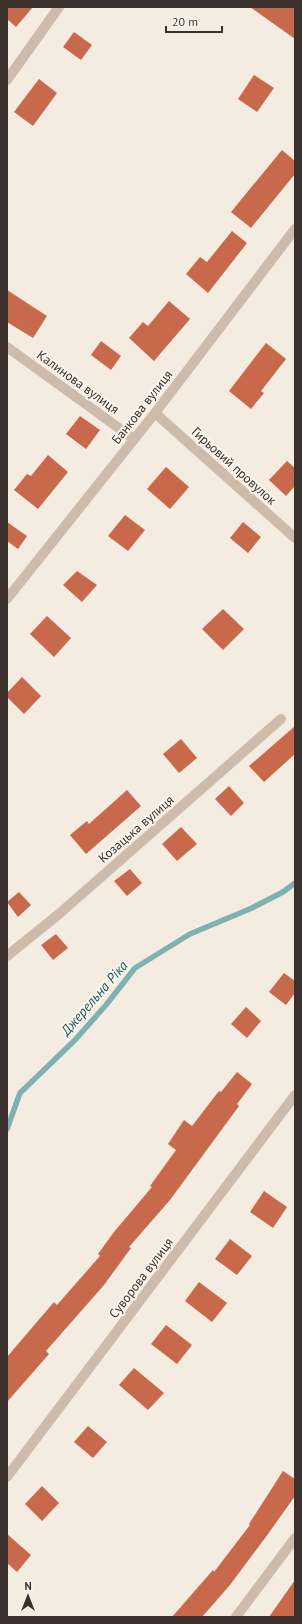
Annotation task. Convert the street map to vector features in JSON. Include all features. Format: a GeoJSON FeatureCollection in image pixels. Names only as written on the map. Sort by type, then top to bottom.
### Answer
{"type":"FeatureCollection","features":[{"type":"Feature","properties":{"kind":"street"},"geometry":{"type":"LineString","coordinates":[[7,80],[59,7]]}},
{"type":"Feature","properties":{"kind":"street","name":"Банкова вулиця"},"geometry":{"type":"LineString","coordinates":[[7,599],[155,413],[295,229]]}},
{"type":"Feature","properties":{"kind":"street","name":"Калинова вулиця"},"geometry":{"type":"LineString","coordinates":[[7,347],[134,438]]}},
{"type":"Feature","properties":{"kind":"street","name":"Гирьовий провулок"},"geometry":{"type":"LineString","coordinates":[[155,413],[295,538]]}},
{"type":"Feature","properties":{"kind":"street","name":"Козацька вулиця"},"geometry":{"type":"LineString","coordinates":[[7,956],[59,914],[281,719]]}},
{"type":"Feature","properties":{"kind":"street","name":"Суворова вулиця"},"geometry":{"type":"LineString","coordinates":[[7,1477],[295,1095]]}},
{"type":"Feature","properties":{"kind":"street"},"geometry":{"type":"LineString","coordinates":[[236,1617],[295,1538]]}},
{"type":"Feature","properties":{"kind":"building"},"geometry":{"type":"Polygon","coordinates":[[[7,7],[33,7],[16,27],[7,19],[7,7]]]}},
{"type":"Feature","properties":{"kind":"building"},"geometry":{"type":"Polygon","coordinates":[[[250,7],[295,7],[295,39],[250,7]]]}},
{"type":"Feature","properties":{"kind":"building"},"geometry":{"type":"Polygon","coordinates":[[[74,32],[92,45],[81,60],[63,47],[74,32]]]}},
{"type":"Feature","properties":{"kind":"building"},"geometry":{"type":"Polygon","coordinates":[[[254,75],[274,88],[257,112],[238,99],[254,75]]]}},
{"type":"Feature","properties":{"kind":"building"},"geometry":{"type":"Polygon","coordinates":[[[39,79],[57,93],[33,126],[14,112],[39,79]]]}},
{"type":"Feature","properties":{"kind":"building"},"geometry":{"type":"Polygon","coordinates":[[[282,150],[295,161],[295,174],[251,228],[231,212],[282,150]]]}},
{"type":"Feature","properties":{"kind":"building"},"geometry":{"type":"Polygon","coordinates":[[[232,231],[247,243],[208,293],[186,274],[200,257],[207,262],[232,231]]]}},
{"type":"Feature","properties":{"kind":"building"},"geometry":{"type":"Polygon","coordinates":[[[7,290],[47,316],[33,338],[7,322],[7,290]]]}},
{"type":"Feature","properties":{"kind":"building"},"geometry":{"type":"Polygon","coordinates":[[[169,301],[190,319],[154,361],[129,338],[143,322],[148,326],[169,301]]]}},
{"type":"Feature","properties":{"kind":"building"},"geometry":{"type":"Polygon","coordinates":[[[101,341],[121,356],[111,370],[91,355],[101,341]]]}},
{"type":"Feature","properties":{"kind":"building"},"geometry":{"type":"Polygon","coordinates":[[[266,343],[286,359],[261,391],[264,393],[251,409],[229,391],[266,343]]]}},
{"type":"Feature","properties":{"kind":"building"},"geometry":{"type":"Polygon","coordinates":[[[80,416],[100,430],[86,449],[66,434],[80,416]]]}},
{"type":"Feature","properties":{"kind":"building"},"geometry":{"type":"Polygon","coordinates":[[[48,455],[68,472],[38,509],[14,490],[27,474],[31,476],[48,455]]]}},
{"type":"Feature","properties":{"kind":"building"},"geometry":{"type":"Polygon","coordinates":[[[287,461],[295,468],[295,486],[286,496],[269,480],[287,461]]]}},
{"type":"Feature","properties":{"kind":"building"},"geometry":{"type":"Polygon","coordinates":[[[166,467],[189,487],[170,509],[147,489],[166,467]]]}},
{"type":"Feature","properties":{"kind":"building"},"geometry":{"type":"Polygon","coordinates":[[[125,515],[145,530],[128,551],[108,536],[125,515]]]}},
{"type":"Feature","properties":{"kind":"building"},"geometry":{"type":"Polygon","coordinates":[[[7,522],[27,536],[18,549],[7,541],[7,522]]]}},
{"type":"Feature","properties":{"kind":"building"},"geometry":{"type":"Polygon","coordinates":[[[243,522],[261,537],[248,553],[230,538],[243,522]]]}},
{"type":"Feature","properties":{"kind":"building"},"geometry":{"type":"Polygon","coordinates":[[[77,571],[97,585],[82,602],[63,585],[77,571]]]}},
{"type":"Feature","properties":{"kind":"building"},"geometry":{"type":"Polygon","coordinates":[[[223,609],[244,629],[223,650],[202,629],[223,609]]]}},
{"type":"Feature","properties":{"kind":"building"},"geometry":{"type":"Polygon","coordinates":[[[47,616],[71,638],[54,657],[30,634],[47,616]]]}},
{"type":"Feature","properties":{"kind":"building"},"geometry":{"type":"Polygon","coordinates":[[[22,677],[41,696],[24,714],[7,697],[7,693],[22,677]]]}},
{"type":"Feature","properties":{"kind":"building"},"geometry":{"type":"Polygon","coordinates":[[[295,726],[295,754],[264,782],[249,766],[295,726]]]}},
{"type":"Feature","properties":{"kind":"building"},"geometry":{"type":"Polygon","coordinates":[[[181,739],[197,758],[179,773],[163,754],[181,739]]]}},
{"type":"Feature","properties":{"kind":"building"},"geometry":{"type":"Polygon","coordinates":[[[229,786],[244,803],[231,816],[215,799],[229,786]]]}},
{"type":"Feature","properties":{"kind":"building"},"geometry":{"type":"Polygon","coordinates":[[[127,790],[141,806],[86,854],[70,835],[87,821],[89,824],[127,790]]]}},
{"type":"Feature","properties":{"kind":"building"},"geometry":{"type":"Polygon","coordinates":[[[181,827],[197,844],[177,861],[162,844],[181,827]]]}},
{"type":"Feature","properties":{"kind":"building"},"geometry":{"type":"Polygon","coordinates":[[[130,869],[142,883],[127,896],[114,881],[130,869]]]}},
{"type":"Feature","properties":{"kind":"building"},"geometry":{"type":"Polygon","coordinates":[[[19,892],[31,905],[18,917],[7,902],[19,892]]]}},
{"type":"Feature","properties":{"kind":"building"},"geometry":{"type":"Polygon","coordinates":[[[56,934],[68,948],[53,960],[41,945],[56,934]]]}},
{"type":"Feature","properties":{"kind":"building"},"geometry":{"type":"Polygon","coordinates":[[[284,973],[295,981],[295,993],[286,1005],[269,992],[284,973]]]}},
{"type":"Feature","properties":{"kind":"building"},"geometry":{"type":"Polygon","coordinates":[[[246,1007],[261,1021],[247,1038],[231,1024],[246,1007]]]}},
{"type":"Feature","properties":{"kind":"building"},"geometry":{"type":"Polygon","coordinates":[[[237,1072],[252,1084],[237,1104],[239,1106],[170,1200],[129,1247],[131,1248],[104,1285],[46,1351],[49,1354],[7,1402],[7,1357],[54,1302],[57,1305],[100,1256],[98,1254],[114,1232],[152,1187],[150,1186],[176,1150],[168,1144],[184,1120],[192,1126],[219,1091],[221,1092],[237,1072]]]}},
{"type":"Feature","properties":{"kind":"building"},"geometry":{"type":"Polygon","coordinates":[[[264,1191],[287,1207],[273,1228],[250,1212],[264,1191]]]}},
{"type":"Feature","properties":{"kind":"building"},"geometry":{"type":"Polygon","coordinates":[[[230,1239],[252,1256],[237,1275],[215,1259],[230,1239]]]}},
{"type":"Feature","properties":{"kind":"building"},"geometry":{"type":"Polygon","coordinates":[[[199,1282],[227,1303],[212,1322],[185,1301],[199,1282]]]}},
{"type":"Feature","properties":{"kind":"building"},"geometry":{"type":"Polygon","coordinates":[[[166,1325],[192,1345],[177,1364],[151,1344],[166,1325]]]}},
{"type":"Feature","properties":{"kind":"building"},"geometry":{"type":"Polygon","coordinates":[[[134,1368],[164,1393],[148,1410],[119,1385],[134,1368]]]}},
{"type":"Feature","properties":{"kind":"building"},"geometry":{"type":"Polygon","coordinates":[[[88,1426],[107,1442],[93,1458],[74,1442],[88,1426]]]}},
{"type":"Feature","properties":{"kind":"building"},"geometry":{"type":"Polygon","coordinates":[[[283,1471],[295,1479],[295,1496],[230,1585],[202,1617],[172,1617],[213,1570],[214,1572],[250,1525],[249,1524],[283,1471]]]}},
{"type":"Feature","properties":{"kind":"building"},"geometry":{"type":"Polygon","coordinates":[[[42,1486],[59,1503],[42,1521],[25,1504],[42,1486]]]}},
{"type":"Feature","properties":{"kind":"building"},"geometry":{"type":"Polygon","coordinates":[[[7,1534],[31,1555],[17,1572],[7,1563],[7,1534]]]}},
{"type":"Feature","properties":{"kind":"building"},"geometry":{"type":"Polygon","coordinates":[[[295,1580],[295,1617],[269,1617],[295,1580]]]}},
{"type":"Feature","properties":{"kind":"waterway","name":"Джерельна Ріка"},"geometry":{"type":"LineString","coordinates":[[7,1129],[20,1093],[75,1040],[106,1005],[135,968],[190,934],[252,908],[283,892],[295,883]]}}]}
